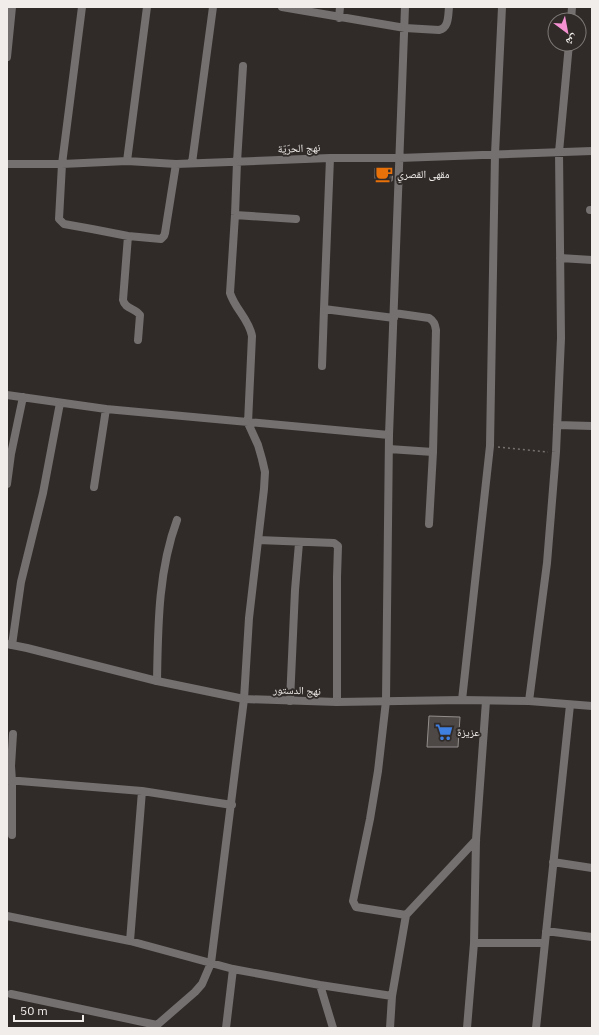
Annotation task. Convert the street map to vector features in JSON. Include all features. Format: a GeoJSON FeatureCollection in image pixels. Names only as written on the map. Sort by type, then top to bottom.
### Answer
{"type":"FeatureCollection","features":[{"type":"Feature","properties":{"kind":"street"},"geometry":{"type":"LineString","coordinates":[[7,57],[12,7]]}},
{"type":"Feature","properties":{"kind":"street"},"geometry":{"type":"LineString","coordinates":[[82,7],[62,164],[58,214],[59,219],[61,222],[85,228],[128,236],[158,239],[164,236],[176,164]]}},
{"type":"Feature","properties":{"kind":"street"},"geometry":{"type":"LineString","coordinates":[[127,161],[147,7]]}},
{"type":"Feature","properties":{"kind":"street"},"geometry":{"type":"LineString","coordinates":[[192,163],[213,7]]}},
{"type":"Feature","properties":{"kind":"street"},"geometry":{"type":"LineString","coordinates":[[282,7],[405,28],[442,30],[447,25],[449,7]]}},
{"type":"Feature","properties":{"kind":"street"},"geometry":{"type":"LineString","coordinates":[[340,7],[340,18]]}},
{"type":"Feature","properties":{"kind":"street"},"geometry":{"type":"LineString","coordinates":[[405,7],[389,435],[386,701],[377,778],[353,901],[356,907],[406,915]]}},
{"type":"Feature","properties":{"kind":"street"},"geometry":{"type":"LineString","coordinates":[[462,700],[490,446],[495,154],[502,7]]}},
{"type":"Feature","properties":{"kind":"street"},"geometry":{"type":"LineString","coordinates":[[528,701],[547,563],[556,452],[560,344],[558,152],[568,52]]}},
{"type":"Feature","properties":{"kind":"street"},"geometry":{"type":"LineString","coordinates":[[11,994],[156,1026],[198,988],[207,975],[211,963],[232,805],[244,699],[249,618],[264,489],[264,472],[258,445],[248,422],[252,336],[251,329],[232,299],[230,292],[243,66]]}},
{"type":"Feature","properties":{"kind":"street","name":"نهج الحرّيّة"},"geometry":{"type":"LineString","coordinates":[[7,164],[62,164],[127,161],[176,164],[330,158],[399,158],[592,150]]}},
{"type":"Feature","properties":{"kind":"street"},"geometry":{"type":"LineString","coordinates":[[322,366],[330,158]]}},
{"type":"Feature","properties":{"kind":"street"},"geometry":{"type":"LineString","coordinates":[[235,215],[296,219]]}},
{"type":"Feature","properties":{"kind":"street"},"geometry":{"type":"LineString","coordinates":[[128,236],[123,300],[125,305],[137,311],[140,315],[138,340]]}},
{"type":"Feature","properties":{"kind":"street"},"geometry":{"type":"LineString","coordinates":[[560,258],[592,260]]}},
{"type":"Feature","properties":{"kind":"street"},"geometry":{"type":"LineString","coordinates":[[324,309],[429,318],[433,320],[435,324],[433,452],[429,524]]}},
{"type":"Feature","properties":{"kind":"street"},"geometry":{"type":"LineString","coordinates":[[7,394],[106,409],[389,435]]}},
{"type":"Feature","properties":{"kind":"street"},"geometry":{"type":"LineString","coordinates":[[7,484],[10,454],[23,397]]}},
{"type":"Feature","properties":{"kind":"street"},"geometry":{"type":"LineString","coordinates":[[10,645],[21,582],[43,493],[60,403]]}},
{"type":"Feature","properties":{"kind":"street"},"geometry":{"type":"LineString","coordinates":[[94,487],[106,409]]}},
{"type":"Feature","properties":{"kind":"street"},"geometry":{"type":"LineString","coordinates":[[557,425],[592,426]]}},
{"type":"Feature","properties":{"kind":"street"},"geometry":{"type":"LineString","coordinates":[[389,449],[433,452]]}},
{"type":"Feature","properties":{"kind":"street"},"geometry":{"type":"LineString","coordinates":[[157,681],[161,593],[168,548],[176,520]]}},
{"type":"Feature","properties":{"kind":"street"},"geometry":{"type":"LineString","coordinates":[[258,540],[299,543],[334,543],[338,546],[336,577],[338,702]]}},
{"type":"Feature","properties":{"kind":"street"},"geometry":{"type":"LineString","coordinates":[[290,701],[294,590],[299,543]]}},
{"type":"Feature","properties":{"kind":"street","name":"نهج الدستور"},"geometry":{"type":"LineString","coordinates":[[10,645],[157,681],[244,699],[338,702],[462,700],[528,701],[592,706]]}},
{"type":"Feature","properties":{"kind":"street"},"geometry":{"type":"LineString","coordinates":[[467,1028],[474,943],[476,840],[486,701]]}},
{"type":"Feature","properties":{"kind":"street"},"geometry":{"type":"LineString","coordinates":[[536,1028],[570,705]]}},
{"type":"Feature","properties":{"kind":"street"},"geometry":{"type":"LineString","coordinates":[[12,835],[10,781],[13,734]]}},
{"type":"Feature","properties":{"kind":"street"},"geometry":{"type":"LineString","coordinates":[[10,781],[142,791],[232,805]]}},
{"type":"Feature","properties":{"kind":"street"},"geometry":{"type":"LineString","coordinates":[[130,941],[142,791]]}},
{"type":"Feature","properties":{"kind":"street"},"geometry":{"type":"LineString","coordinates":[[390,1028],[392,996],[406,915],[476,840]]}},
{"type":"Feature","properties":{"kind":"street"},"geometry":{"type":"LineString","coordinates":[[553,862],[592,868]]}},
{"type":"Feature","properties":{"kind":"street"},"geometry":{"type":"LineString","coordinates":[[7,916],[130,941],[233,969],[320,985],[392,996]]}},
{"type":"Feature","properties":{"kind":"street"},"geometry":{"type":"LineString","coordinates":[[546,931],[592,937]]}},
{"type":"Feature","properties":{"kind":"street"},"geometry":{"type":"LineString","coordinates":[[474,943],[544,943]]}},
{"type":"Feature","properties":{"kind":"street"},"geometry":{"type":"LineString","coordinates":[[226,1028],[233,969]]}},
{"type":"Feature","properties":{"kind":"street"},"geometry":{"type":"LineString","coordinates":[[320,985],[333,1028]]}},
{"type":"Feature","properties":{"kind":"path"},"geometry":{"type":"LineString","coordinates":[[490,446],[556,452]]}},
{"type":"Feature","properties":{"kind":"building","name":"مقهى القصري"},"geometry":{"type":"Polygon","coordinates":[[[375,168],[393,168],[392,181],[375,181],[375,168]]]}},
{"type":"Feature","properties":{"kind":"building","name":"عزيزة"},"geometry":{"type":"Polygon","coordinates":[[[429,716],[460,717],[458,747],[427,747],[429,716]]]}},
{"type":"Feature","properties":{"kind":"place","name":"مقهى القصري"},"geometry":{"type":"Point","coordinates":[384,174]}},
{"type":"Feature","properties":{"kind":"place","name":"عزيزة"},"geometry":{"type":"Point","coordinates":[444,732]}}]}
